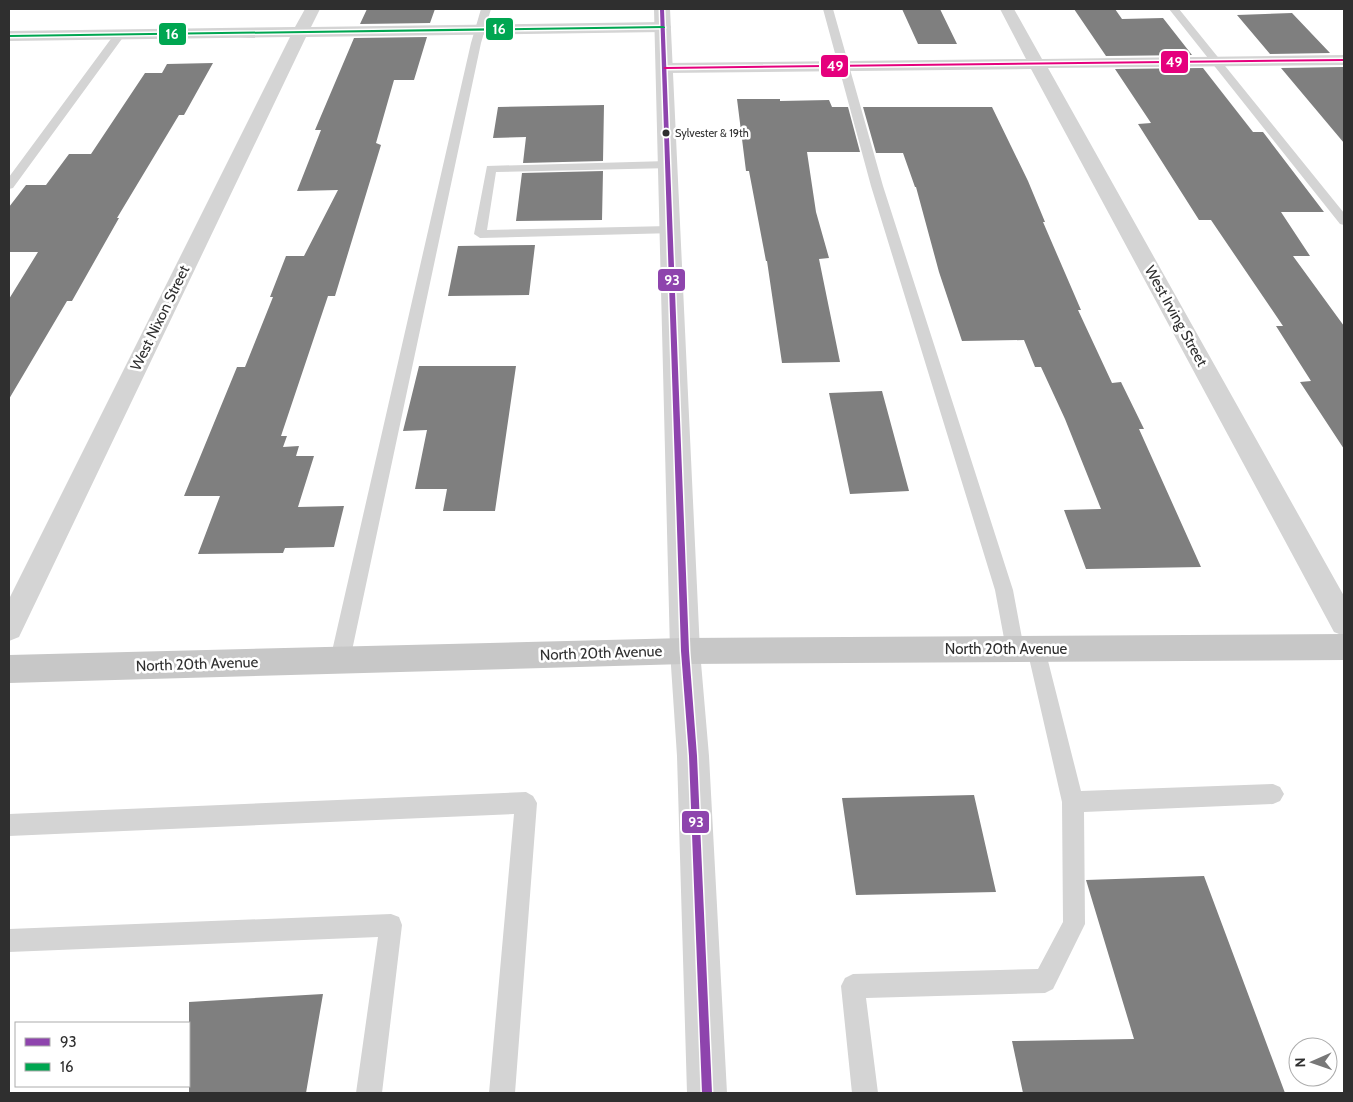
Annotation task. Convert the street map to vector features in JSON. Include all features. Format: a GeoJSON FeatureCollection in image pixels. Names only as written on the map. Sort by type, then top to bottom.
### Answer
{"type":"FeatureCollection","features":[{"type":"Feature","properties":{"kind":"main road","name":"North 20th Avenue"},"geometry":{"type":"LineString","coordinates":[[10,671],[685,651],[1344,647]]}},
{"type":"Feature","properties":{"kind":"street","name":"West Nixon Street"},"geometry":{"type":"LineString","coordinates":[[9,628],[312,9]]}},
{"type":"Feature","properties":{"kind":"street","name":"West Irving Street"},"geometry":{"type":"LineString","coordinates":[[1007,9],[1344,623]]}},
{"type":"Feature","properties":{"kind":"street"},"geometry":{"type":"LineString","coordinates":[[9,36],[479,30],[663,18],[685,651],[693,766],[707,1093]]}},
{"type":"Feature","properties":{"kind":"street"},"geometry":{"type":"LineString","coordinates":[[664,68],[1344,60]]}},
{"type":"Feature","properties":{"kind":"lane"},"geometry":{"type":"LineString","coordinates":[[340,660],[479,30],[486,9]]}},
{"type":"Feature","properties":{"kind":"lane"},"geometry":{"type":"LineString","coordinates":[[828,9],[877,186],[1004,590],[1026,649],[1073,802],[1074,924],[1045,981],[854,986],[865,1093]]}},
{"type":"Feature","properties":{"kind":"lane"},"geometry":{"type":"LineString","coordinates":[[1174,9],[1344,221]]}},
{"type":"Feature","properties":{"kind":"lane"},"geometry":{"type":"LineString","coordinates":[[9,185],[120,34]]}},
{"type":"Feature","properties":{"kind":"lane"},"geometry":{"type":"LineString","coordinates":[[668,165],[491,169],[480,234],[670,230]]}},
{"type":"Feature","properties":{"kind":"lane"},"geometry":{"type":"LineString","coordinates":[[1073,802],[1273,794]]}},
{"type":"Feature","properties":{"kind":"lane"},"geometry":{"type":"LineString","coordinates":[[9,825],[526,803],[502,1093]]}},
{"type":"Feature","properties":{"kind":"lane"},"geometry":{"type":"LineString","coordinates":[[9,941],[391,925],[369,1093]]}},
{"type":"Feature","properties":{"kind":"building"},"geometry":{"type":"Polygon","coordinates":[[[367,9],[435,9],[430,23],[360,24],[367,9]]]}},
{"type":"Feature","properties":{"kind":"building"},"geometry":{"type":"Polygon","coordinates":[[[902,9],[940,9],[957,44],[918,44],[902,9]]]}},
{"type":"Feature","properties":{"kind":"building"},"geometry":{"type":"Polygon","coordinates":[[[1074,9],[1115,9],[1122,19],[1163,18],[1192,55],[1106,56],[1074,9]]]}},
{"type":"Feature","properties":{"kind":"building"},"geometry":{"type":"Polygon","coordinates":[[[1292,13],[1330,53],[1270,54],[1237,15],[1292,13]]]}},
{"type":"Feature","properties":{"kind":"building"},"geometry":{"type":"Polygon","coordinates":[[[427,37],[414,80],[394,80],[376,143],[381,145],[335,296],[328,296],[281,436],[287,436],[283,447],[299,446],[296,456],[314,456],[298,507],[344,506],[334,547],[285,548],[283,553],[198,554],[220,496],[184,496],[237,367],[245,367],[273,297],[270,297],[286,256],[304,256],[338,190],[297,191],[321,130],[315,130],[354,38],[427,37]]]}},
{"type":"Feature","properties":{"kind":"building"},"geometry":{"type":"Polygon","coordinates":[[[213,63],[184,115],[179,115],[117,218],[119,218],[72,301],[67,301],[9,399],[9,299],[38,252],[9,252],[9,207],[26,185],[46,185],[69,154],[91,154],[145,73],[162,73],[167,64],[213,63]]]}},
{"type":"Feature","properties":{"kind":"building"},"geometry":{"type":"Polygon","coordinates":[[[1203,68],[1253,132],[1263,132],[1324,212],[1281,212],[1310,256],[1293,256],[1344,326],[1344,449],[1300,382],[1311,381],[1276,326],[1283,326],[1211,220],[1199,220],[1138,124],[1151,123],[1115,69],[1203,68]]]}},
{"type":"Feature","properties":{"kind":"building"},"geometry":{"type":"Polygon","coordinates":[[[1281,68],[1344,68],[1344,143],[1281,68]]]}},
{"type":"Feature","properties":{"kind":"building"},"geometry":{"type":"Polygon","coordinates":[[[737,99],[780,99],[780,101],[829,100],[832,107],[848,107],[860,152],[807,152],[816,212],[829,258],[819,259],[840,362],[782,363],[767,261],[749,171],[746,171],[737,99]]]}},
{"type":"Feature","properties":{"kind":"building"},"geometry":{"type":"Polygon","coordinates":[[[604,105],[603,161],[523,163],[526,137],[493,138],[498,107],[604,105]]]}},
{"type":"Feature","properties":{"kind":"building"},"geometry":{"type":"Polygon","coordinates":[[[863,107],[992,107],[1028,181],[1045,222],[1043,222],[1081,310],[1078,310],[1112,383],[1121,382],[1144,429],[1139,429],[1201,567],[1086,569],[1064,510],[1101,509],[1065,419],[1041,367],[1035,367],[1024,340],[962,341],[939,272],[916,187],[903,153],[876,153],[863,107]]]}},
{"type":"Feature","properties":{"kind":"building"},"geometry":{"type":"Polygon","coordinates":[[[603,171],[602,220],[516,221],[522,173],[603,171]]]}},
{"type":"Feature","properties":{"kind":"building"},"geometry":{"type":"Polygon","coordinates":[[[535,245],[529,295],[448,296],[458,246],[535,245]]]}},
{"type":"Feature","properties":{"kind":"building"},"geometry":{"type":"Polygon","coordinates":[[[419,366],[516,366],[495,511],[443,511],[447,489],[415,489],[427,430],[403,431],[419,366]]]}},
{"type":"Feature","properties":{"kind":"building"},"geometry":{"type":"Polygon","coordinates":[[[882,391],[909,491],[850,494],[829,393],[882,391]]]}},
{"type":"Feature","properties":{"kind":"building"},"geometry":{"type":"Polygon","coordinates":[[[974,795],[996,892],[856,895],[842,798],[974,795]]]}},
{"type":"Feature","properties":{"kind":"building"},"geometry":{"type":"Polygon","coordinates":[[[1204,876],[1285,1093],[1023,1093],[1012,1041],[1134,1039],[1086,880],[1204,876]]]}},
{"type":"Feature","properties":{"kind":"building"},"geometry":{"type":"Polygon","coordinates":[[[323,994],[306,1093],[189,1093],[189,1002],[323,994]]]}},
{"type":"Feature","properties":{"kind":"transit line","name":"93"},"geometry":{"type":"LineString","coordinates":[[662,9],[685,651],[693,756],[707,1093]]}},
{"type":"Feature","properties":{"kind":"transit line","name":"16"},"geometry":{"type":"LineString","coordinates":[[9,36],[663,27]]}},
{"type":"Feature","properties":{"kind":"transit line","name":"49"},"geometry":{"type":"LineString","coordinates":[[665,68],[1344,60]]}},
{"type":"Feature","properties":{"kind":"place","name":"Sylvester & 19th"},"geometry":{"type":"Point","coordinates":[666,133]}}]}
